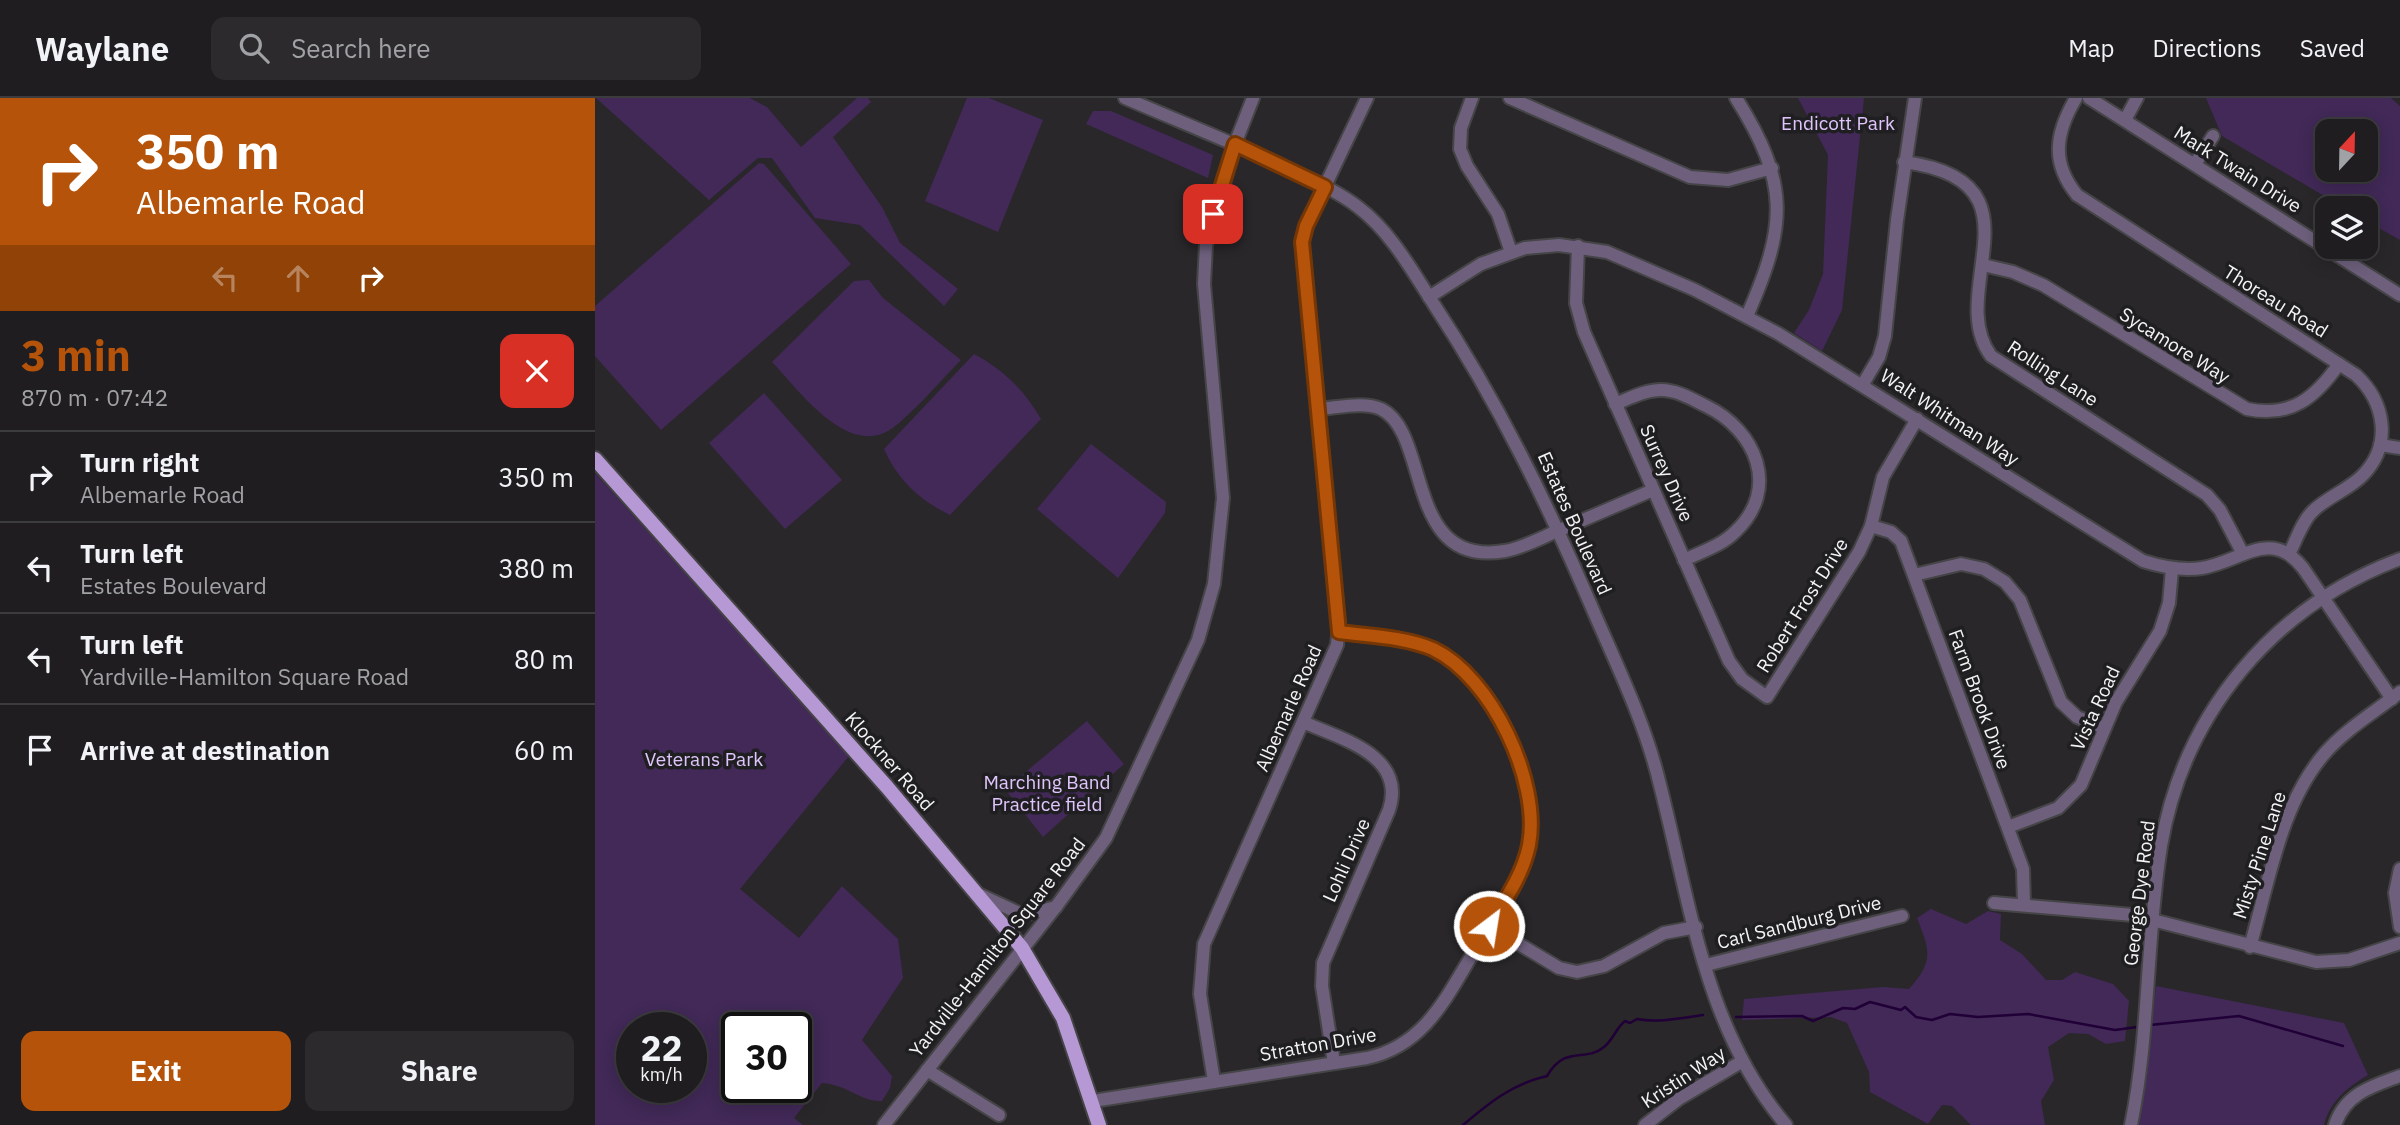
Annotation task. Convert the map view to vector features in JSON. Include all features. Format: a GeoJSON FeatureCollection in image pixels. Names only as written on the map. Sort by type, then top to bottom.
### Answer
{"type":"FeatureCollection","features":[{"type":"Feature","properties":{"kind":"main road","name":"Klockner Road"},"geometry":{"type":"LineString","coordinates":[[595,459],[879,777],[1022,948],[1057,1005],[1100,1125]]}},
{"type":"Feature","properties":{"kind":"street","name":"Estates Boulevard"},"geometry":{"type":"LineString","coordinates":[[1125,98],[1235,144],[1325,187],[1357,206],[1385,233],[1429,297],[1503,416],[1559,530],[1646,737],[1723,1024],[1741,1062],[1786,1125]]}},
{"type":"Feature","properties":{"kind":"street","name":"Yardville-Hamilton Square Road"},"geometry":{"type":"LineString","coordinates":[[884,1125],[1056,907],[1119,813],[1187,667],[1214,584],[1223,498],[1204,266],[1210,225],[1235,144],[1253,98]]}},
{"type":"Feature","properties":{"kind":"street","name":"Albemarle Road"},"geometry":{"type":"LineString","coordinates":[[1214,1081],[1200,994],[1204,944],[1337,645],[1339,632],[1302,242],[1306,226],[1367,98]]}},
{"type":"Feature","properties":{"kind":"street"},"geometry":{"type":"LineString","coordinates":[[1472,98],[1461,128],[1460,149],[1467,166],[1498,214],[1511,251]]}},
{"type":"Feature","properties":{"kind":"street"},"geometry":{"type":"LineString","coordinates":[[1510,98],[1691,177],[1728,180],[1772,168]]}},
{"type":"Feature","properties":{"kind":"street"},"geometry":{"type":"LineString","coordinates":[[1736,98],[1760,137],[1772,168],[1777,208],[1775,242],[1766,273],[1747,316]]}},
{"type":"Feature","properties":{"kind":"street"},"geometry":{"type":"LineString","coordinates":[[1863,384],[1883,347],[1904,162],[1915,98]]}},
{"type":"Feature","properties":{"kind":"street","name":"Thoreau Road"},"geometry":{"type":"LineString","coordinates":[[2076,98],[2060,131],[2058,153],[2064,177],[2077,195],[2365,383],[2378,405],[2382,426],[2380,445]]}},
{"type":"Feature","properties":{"kind":"street","name":"Mark Twain Drive"},"geometry":{"type":"LineString","coordinates":[[2089,98],[2400,295]]}},
{"type":"Feature","properties":{"kind":"street"},"geometry":{"type":"LineString","coordinates":[[2125,120],[2137,98]]}},
{"type":"Feature","properties":{"kind":"street"},"geometry":{"type":"LineString","coordinates":[[2195,164],[2213,136]]}},
{"type":"Feature","properties":{"kind":"street","name":"Rolling Lane"},"geometry":{"type":"LineString","coordinates":[[1904,162],[1941,169],[1970,191],[1985,223],[1977,319],[1980,338],[1991,356],[2207,495],[2220,510],[2243,554]]}},
{"type":"Feature","properties":{"kind":"street","name":"Walt Whitman Way"},"geometry":{"type":"LineString","coordinates":[[1429,297],[1481,264],[1511,251],[1542,245],[1579,246],[1607,253],[1651,270],[1747,316],[1863,384],[2128,554],[2172,569],[2204,568],[2266,548],[2289,554]]}},
{"type":"Feature","properties":{"kind":"street","name":"Surrey Drive"},"geometry":{"type":"LineString","coordinates":[[1579,246],[1575,287],[1579,318],[1729,661],[1742,679],[1767,697]]}},
{"type":"Feature","properties":{"kind":"street","name":"Sycamore Way"},"geometry":{"type":"LineString","coordinates":[[1983,265],[2013,272],[2043,285],[2247,409],[2273,412],[2296,407],[2317,393],[2339,364]]}},
{"type":"Feature","properties":{"kind":"street"},"geometry":{"type":"LineString","coordinates":[[1615,404],[1647,391],[1679,393],[1732,421],[1753,448],[1758,487],[1745,522],[1727,539],[1683,560]]}},
{"type":"Feature","properties":{"kind":"street"},"geometry":{"type":"LineString","coordinates":[[1318,409],[1366,405],[1391,415],[1402,430],[1428,509],[1441,529],[1458,543],[1481,551],[1504,551],[1653,490]]}},
{"type":"Feature","properties":{"kind":"street","name":"Robert Frost Drive"},"geometry":{"type":"LineString","coordinates":[[1767,697],[1859,552],[1871,526],[1883,477],[1917,419]]}},
{"type":"Feature","properties":{"kind":"street"},"geometry":{"type":"LineString","coordinates":[[2396,696],[2289,554],[2309,516],[2364,474],[2380,445],[2400,448]]}},
{"type":"Feature","properties":{"kind":"street","name":"Farm Brook Drive"},"geometry":{"type":"LineString","coordinates":[[1871,526],[1896,536],[1914,575],[2023,869],[2024,904]]}},
{"type":"Feature","properties":{"kind":"street","name":"George Dye Road"},"geometry":{"type":"LineString","coordinates":[[2131,1125],[2165,823],[2180,774],[2200,728],[2227,686],[2260,647],[2322,596],[2400,559]]}},
{"type":"Feature","properties":{"kind":"street"},"geometry":{"type":"LineString","coordinates":[[1914,575],[1961,564],[1984,569],[2005,582],[2020,600],[2061,702],[2077,717],[2104,728]]}},
{"type":"Feature","properties":{"kind":"street","name":"Vista Road"},"geometry":{"type":"LineString","coordinates":[[2008,827],[2058,808],[2074,795],[2127,681],[2163,624],[2169,603],[2172,569]]}},
{"type":"Feature","properties":{"kind":"street","name":"Stratton Drive"},"geometry":{"type":"LineString","coordinates":[[1093,1101],[1334,1063],[1387,1052],[1426,1026],[1520,874],[1531,827],[1525,779],[1494,706],[1471,675],[1431,648],[1339,632]]}},
{"type":"Feature","properties":{"kind":"street","name":"Misty Pine Lane"},"geometry":{"type":"LineString","coordinates":[[2251,947],[2286,821],[2301,787],[2340,739],[2396,696]]}},
{"type":"Feature","properties":{"kind":"street","name":"Lohli Drive"},"geometry":{"type":"LineString","coordinates":[[1303,722],[1372,754],[1389,774],[1393,792],[1389,810],[1323,964],[1322,986],[1334,1063]]}},
{"type":"Feature","properties":{"kind":"street"},"geometry":{"type":"LineString","coordinates":[[2400,869],[2395,893],[2400,928]]}},
{"type":"Feature","properties":{"kind":"street"},"geometry":{"type":"LineString","coordinates":[[976,893],[1023,915],[1056,907]]}},
{"type":"Feature","properties":{"kind":"street"},"geometry":{"type":"LineString","coordinates":[[1994,903],[2153,919],[2299,959],[2332,962],[2369,955],[2400,943]]}},
{"type":"Feature","properties":{"kind":"street","name":"Carl Sandburg Drive"},"geometry":{"type":"LineString","coordinates":[[1706,965],[1902,916]]}},
{"type":"Feature","properties":{"kind":"street"},"geometry":{"type":"LineString","coordinates":[[1489,926],[1559,968],[1577,972],[1604,966],[1664,933],[1696,927]]}},
{"type":"Feature","properties":{"kind":"street","name":"Kristin Way"},"geometry":{"type":"LineString","coordinates":[[1645,1125],[1679,1098],[1741,1062]]}},
{"type":"Feature","properties":{"kind":"street"},"geometry":{"type":"LineString","coordinates":[[927,1070],[999,1115]]}},
{"type":"Feature","properties":{"kind":"street"},"geometry":{"type":"LineString","coordinates":[[2335,1125],[2342,1110],[2358,1093],[2400,1076]]}},
{"type":"Feature","properties":{"kind":"green space"},"geometry":{"type":"Polygon","coordinates":[[[596,98],[750,98],[767,107],[801,147],[857,98],[868,98],[871,102],[833,137],[882,207],[900,243],[958,289],[944,306],[860,225],[815,218],[772,158],[758,158],[709,200],[596,98]]]}},
{"type":"Feature","properties":{"kind":"green space"},"geometry":{"type":"Polygon","coordinates":[[[967,98],[989,98],[1043,120],[998,232],[925,201],[967,98]]]}},
{"type":"Feature","properties":{"kind":"green space","name":"Endicott Park"},"geometry":{"type":"Polygon","coordinates":[[[1798,98],[1864,98],[1842,310],[1822,351],[1794,333],[1809,310],[1823,274],[1828,155],[1798,98]]]}},
{"type":"Feature","properties":{"kind":"green space"},"geometry":{"type":"Polygon","coordinates":[[[2206,98],[2391,98],[2400,106],[2400,240],[2378,228],[2378,196],[2324,196],[2222,136],[2206,98]]]}},
{"type":"Feature","properties":{"kind":"green space"},"geometry":{"type":"Polygon","coordinates":[[[1093,111],[1111,111],[1213,155],[1208,178],[1086,124],[1093,111]]]}},
{"type":"Feature","properties":{"kind":"green space"},"geometry":{"type":"Polygon","coordinates":[[[759,163],[764,164],[851,264],[661,430],[595,356],[595,306],[759,163]]]}},
{"type":"Feature","properties":{"kind":"green space"},"geometry":{"type":"Polygon","coordinates":[[[869,280],[883,298],[961,360],[896,426],[872,436],[855,434],[824,416],[772,362],[854,281],[869,280]]]}},
{"type":"Feature","properties":{"kind":"green space"},"geometry":{"type":"Polygon","coordinates":[[[974,354],[1012,382],[1028,399],[1041,419],[950,515],[919,496],[903,480],[884,449],[974,354]]]}},
{"type":"Feature","properties":{"kind":"green space"},"geometry":{"type":"Polygon","coordinates":[[[764,393],[842,480],[785,529],[709,443],[764,393]]]}},
{"type":"Feature","properties":{"kind":"green space"},"geometry":{"type":"Polygon","coordinates":[[[1091,444],[1166,502],[1165,513],[1118,578],[1037,509],[1091,444]]]}},
{"type":"Feature","properties":{"kind":"green space","name":"Veterans Park"},"geometry":{"type":"Polygon","coordinates":[[[595,473],[849,756],[740,889],[799,938],[842,886],[898,939],[903,978],[862,1040],[892,1076],[890,1088],[882,1101],[867,1099],[840,1087],[822,1083],[812,1096],[812,1012],[721,1012],[721,1103],[806,1103],[794,1118],[803,1125],[595,1125],[595,473]]]}},
{"type":"Feature","properties":{"kind":"green space","name":"Marching Band Practice field"},"geometry":{"type":"Polygon","coordinates":[[[1087,721],[1124,764],[1043,837],[1005,789],[1087,721]]]}},
{"type":"Feature","properties":{"kind":"green space"},"geometry":{"type":"Polygon","coordinates":[[[1931,909],[1966,924],[1988,911],[2001,914],[2000,940],[2022,954],[2046,980],[2062,980],[2075,972],[2113,984],[2129,1001],[2125,1041],[2106,1044],[2088,1034],[2069,1033],[2048,1047],[2054,1080],[2041,1101],[2045,1125],[1971,1125],[1952,1106],[1942,1105],[1928,1124],[1870,1092],[1869,1072],[1847,1023],[1831,1017],[1742,1020],[1744,999],[1883,987],[1909,989],[1923,971],[1927,955],[1925,939],[1917,918],[1931,909]]]}},
{"type":"Feature","properties":{"kind":"green space"},"geometry":{"type":"Polygon","coordinates":[[[2156,986],[2344,1023],[2368,1075],[2341,1096],[2324,1125],[2139,1125],[2156,986]]]}},
{"type":"Feature","properties":{"kind":"waterway"},"geometry":{"type":"LineString","coordinates":[[1736,1017],[1802,1016],[1813,1021],[1843,1008],[1855,1009],[1870,1002],[1901,1010],[1905,1007],[1916,1017],[1932,1020],[1950,1014],[1978,1017],[2028,1014],[2115,1030],[2137,1027]]}},
{"type":"Feature","properties":{"kind":"waterway"},"geometry":{"type":"LineString","coordinates":[[1463,1125],[1512,1089],[1547,1076],[1561,1060],[1597,1052],[1610,1041],[1625,1021],[1630,1023],[1637,1019],[1661,1020],[1703,1015]]}},
{"type":"Feature","properties":{"kind":"waterway"},"geometry":{"type":"LineString","coordinates":[[2150,1025],[2239,1016],[2343,1046]]}},
{"type":"Feature","properties":{"kind":"route"},"geometry":{"type":"LineString","coordinates":[[1213,214],[1235,144],[1325,187],[1303,233],[1302,242],[1339,632],[1431,648],[1458,663],[1480,685],[1494,706],[1525,779],[1531,827],[1520,874],[1489,926]]}}]}
